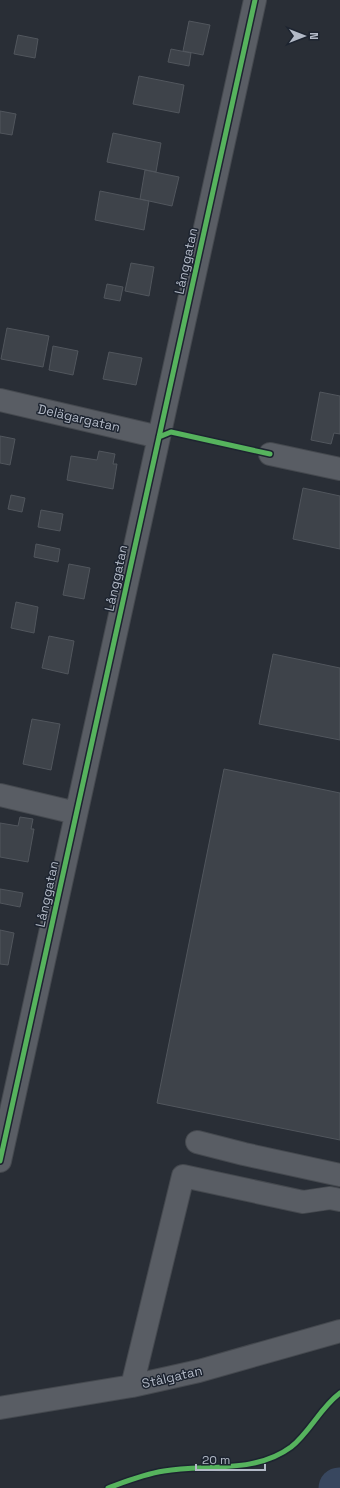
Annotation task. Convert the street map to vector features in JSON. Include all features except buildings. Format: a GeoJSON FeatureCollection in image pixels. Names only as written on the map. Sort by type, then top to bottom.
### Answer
{"type":"FeatureCollection","features":[{"type":"Feature","properties":{"kind":"street","name":"Långgatan"},"geometry":{"type":"LineString","coordinates":[[0,1161],[6,1104],[76,813],[254,0]]}},
{"type":"Feature","properties":{"kind":"street","name":"Delägargatan"},"geometry":{"type":"LineString","coordinates":[[0,400],[159,437]]}},
{"type":"Feature","properties":{"kind":"street"},"geometry":{"type":"LineString","coordinates":[[270,454],[340,469]]}},
{"type":"Feature","properties":{"kind":"street"},"geometry":{"type":"LineString","coordinates":[[0,795],[76,813]]}},
{"type":"Feature","properties":{"kind":"street"},"geometry":{"type":"LineString","coordinates":[[197,1142],[340,1175]]}},
{"type":"Feature","properties":{"kind":"street"},"geometry":{"type":"LineString","coordinates":[[132,1386],[183,1176],[303,1202],[330,1198],[340,1200]]}},
{"type":"Feature","properties":{"kind":"street","name":"Stålgatan"},"geometry":{"type":"LineString","coordinates":[[0,1408],[132,1386],[199,1371],[340,1331]]}},
{"type":"Feature","properties":{"kind":"cycle path"},"geometry":{"type":"LineString","coordinates":[[0,1161],[255,0]]}},
{"type":"Feature","properties":{"kind":"cycle path"},"geometry":{"type":"LineString","coordinates":[[159,437],[171,432],[270,454]]}},
{"type":"Feature","properties":{"kind":"cycle path"},"geometry":{"type":"LineString","coordinates":[[108,1488],[157,1472],[246,1465],[277,1455],[298,1441],[333,1399],[340,1393]]}}]}
